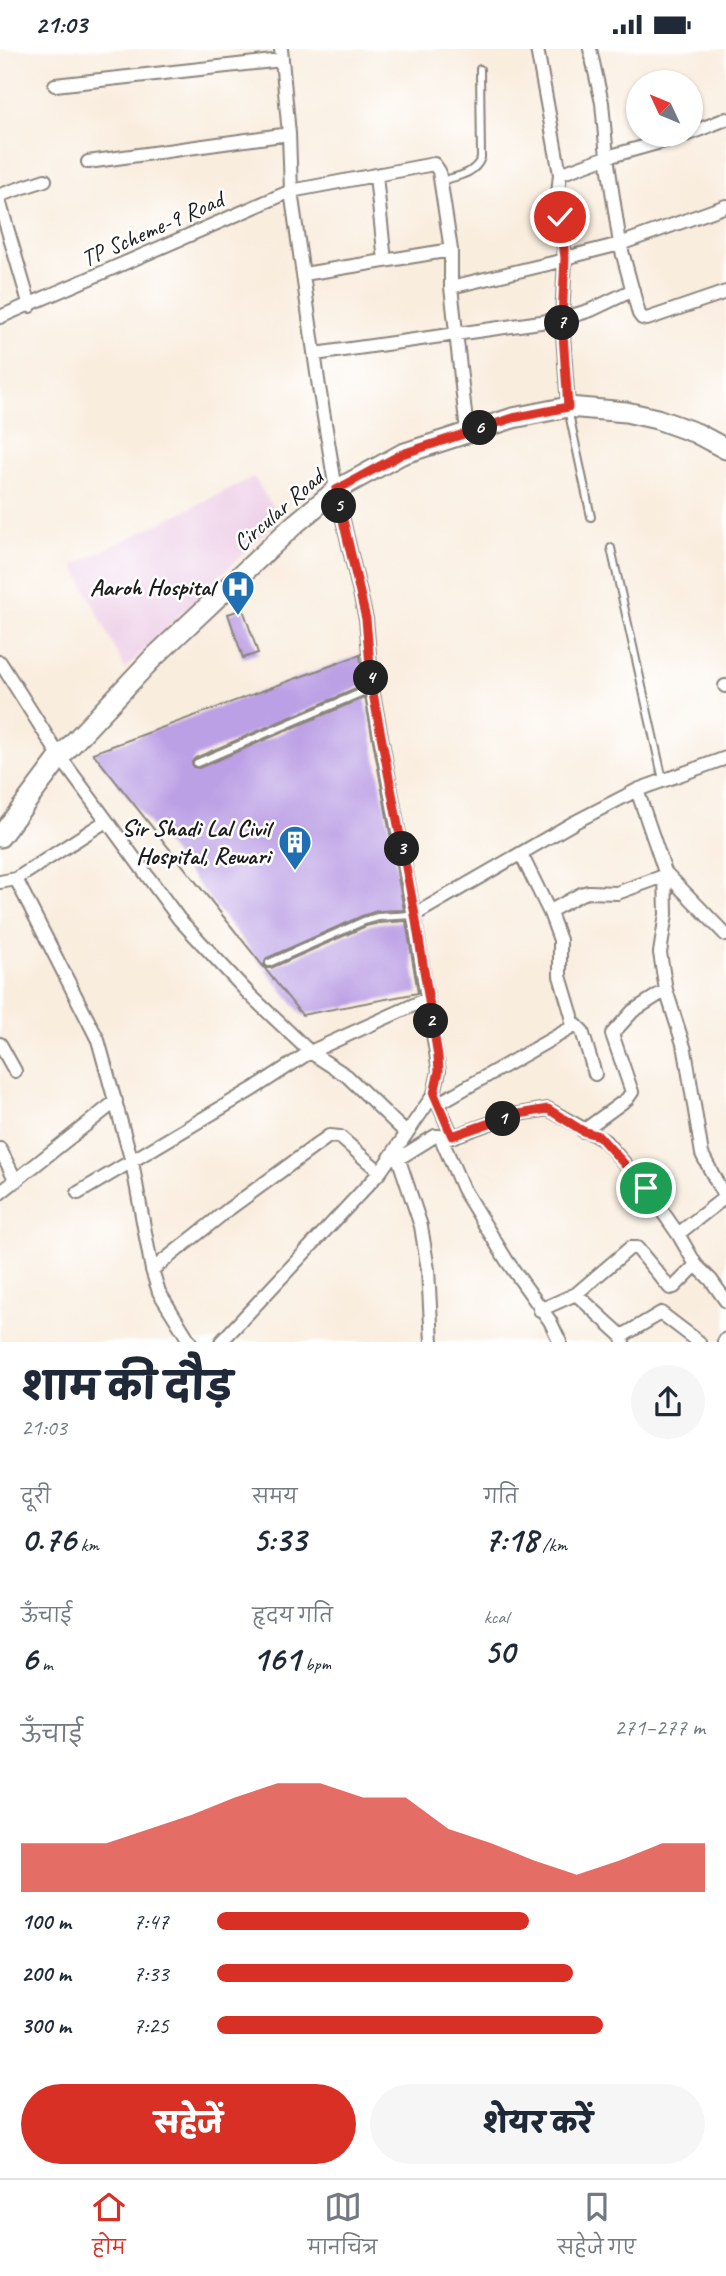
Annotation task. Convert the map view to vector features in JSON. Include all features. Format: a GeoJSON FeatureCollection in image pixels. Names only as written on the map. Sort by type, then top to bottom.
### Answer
{"type":"FeatureCollection","features":[{"type":"Feature","properties":{"kind":"main road","name":"Circular Road"},"geometry":{"type":"LineString","coordinates":[[0,837],[60,757],[150,660],[295,524],[336,490],[402,454],[467,431],[568,407],[626,412],[657,419],[695,433],[726,449]]}},
{"type":"Feature","properties":{"kind":"street"},"geometry":{"type":"LineString","coordinates":[[590,49],[602,103],[620,244],[639,314],[647,319],[726,292]]}},
{"type":"Feature","properties":{"kind":"street"},"geometry":{"type":"LineString","coordinates":[[542,50],[560,174],[558,194],[565,259],[562,319],[568,407]]}},
{"type":"Feature","properties":{"kind":"street"},"geometry":{"type":"LineString","coordinates":[[55,85],[281,55],[289,135],[291,191],[315,354],[336,490],[366,619],[372,688],[415,915],[438,1056],[436,1099],[463,1189],[540,1310],[550,1321],[560,1342]]}},
{"type":"Feature","properties":{"kind":"street"},"geometry":{"type":"LineString","coordinates":[[704,128],[726,119]]}},
{"type":"Feature","properties":{"kind":"street"},"geometry":{"type":"LineString","coordinates":[[88,162],[289,135]]}},
{"type":"Feature","properties":{"kind":"street"},"geometry":{"type":"LineString","coordinates":[[560,174],[643,147]]}},
{"type":"Feature","properties":{"kind":"street","name":"TP Scheme-9 Road"},"geometry":{"type":"LineString","coordinates":[[0,317],[291,191],[430,163],[437,166],[441,181]]}},
{"type":"Feature","properties":{"kind":"street"},"geometry":{"type":"LineString","coordinates":[[376,176],[385,261]]}},
{"type":"Feature","properties":{"kind":"street"},"geometry":{"type":"LineString","coordinates":[[0,195],[45,180]]}},
{"type":"Feature","properties":{"kind":"street"},"geometry":{"type":"LineString","coordinates":[[441,181],[451,250],[451,287],[467,431]]}},
{"type":"Feature","properties":{"kind":"street"},"geometry":{"type":"LineString","coordinates":[[0,204],[5,238],[30,306]]}},
{"type":"Feature","properties":{"kind":"street"},"geometry":{"type":"LineString","coordinates":[[451,287],[620,244],[726,206]]}},
{"type":"Feature","properties":{"kind":"street"},"geometry":{"type":"LineString","coordinates":[[304,274],[451,250]]}},
{"type":"Feature","properties":{"kind":"street"},"geometry":{"type":"LineString","coordinates":[[315,354],[562,319],[591,310],[632,290]]}},
{"type":"Feature","properties":{"kind":"street"},"geometry":{"type":"LineString","coordinates":[[0,662],[60,757],[179,919],[250,995],[310,1052],[347,1076],[406,1133]]}},
{"type":"Feature","properties":{"kind":"street"},"geometry":{"type":"LineString","coordinates":[[415,915],[575,822],[637,790],[726,758]]}},
{"type":"Feature","properties":{"kind":"street"},"geometry":{"type":"LineString","coordinates":[[637,790],[665,874],[666,914],[660,953],[666,990],[680,1029],[693,1090],[702,1154],[725,1199],[678,1234]]}},
{"type":"Feature","properties":{"kind":"street"},"geometry":{"type":"LineString","coordinates":[[0,882],[16,879],[106,821]]}},
{"type":"Feature","properties":{"kind":"street"},"geometry":{"type":"LineString","coordinates":[[521,854],[560,940],[560,975],[573,1022],[582,1031],[595,1074]]}},
{"type":"Feature","properties":{"kind":"street"},"geometry":{"type":"LineString","coordinates":[[550,913],[581,894],[617,893],[665,874]]}},
{"type":"Feature","properties":{"kind":"street"},"geometry":{"type":"LineString","coordinates":[[665,874],[726,935]]}},
{"type":"Feature","properties":{"kind":"street"},"geometry":{"type":"LineString","coordinates":[[16,879],[98,1040],[132,1162],[152,1270],[159,1292],[190,1342]]}},
{"type":"Feature","properties":{"kind":"street"},"geometry":{"type":"LineString","coordinates":[[583,1131],[627,1099],[632,1092],[611,1034],[634,1011],[666,990]]}},
{"type":"Feature","properties":{"kind":"street"},"geometry":{"type":"LineString","coordinates":[[78,1193],[310,1052],[427,999]]}},
{"type":"Feature","properties":{"kind":"street"},"geometry":{"type":"LineString","coordinates":[[432,1342],[428,1270],[421,1226],[397,1155],[406,1133],[436,1099],[569,1031],[573,1022]]}},
{"type":"Feature","properties":{"kind":"street"},"geometry":{"type":"LineString","coordinates":[[0,1044],[15,1071]]}},
{"type":"Feature","properties":{"kind":"street"},"geometry":{"type":"LineString","coordinates":[[0,1193],[116,1101]]}},
{"type":"Feature","properties":{"kind":"street"},"geometry":{"type":"LineString","coordinates":[[240,1342],[225,1337],[397,1155],[435,1136],[447,1138],[513,1115],[548,1109],[583,1131],[606,1141],[646,1188],[696,1265],[726,1301]]}},
{"type":"Feature","properties":{"kind":"street"},"geometry":{"type":"LineString","coordinates":[[152,1270],[328,1136],[340,1137],[380,1172]]}},
{"type":"Feature","properties":{"kind":"street"},"geometry":{"type":"LineString","coordinates":[[0,1149],[16,1181]]}},
{"type":"Feature","properties":{"kind":"street"},"geometry":{"type":"LineString","coordinates":[[540,1310],[576,1294],[630,1248],[637,1248],[672,1289],[696,1265]]}},
{"type":"Feature","properties":{"kind":"street"},"geometry":{"type":"LineString","coordinates":[[576,1294],[622,1339],[661,1313],[699,1342]]}},
{"type":"Feature","properties":{"kind":"lane"},"geometry":{"type":"LineString","coordinates":[[441,181],[474,170],[481,158],[480,69]]}},
{"type":"Feature","properties":{"kind":"lane"},"geometry":{"type":"LineString","coordinates":[[568,407],[591,517]]}},
{"type":"Feature","properties":{"kind":"lane"},"geometry":{"type":"LineString","coordinates":[[611,548],[663,779]]}},
{"type":"Feature","properties":{"kind":"lane"},"geometry":{"type":"LineString","coordinates":[[197,763],[372,688]]}},
{"type":"Feature","properties":{"kind":"lane"},"geometry":{"type":"LineString","coordinates":[[269,963],[364,921],[378,917],[415,915]]}},
{"type":"Feature","properties":{"kind":"shaded area"},"geometry":{"type":"Polygon","coordinates":[[[254,477],[279,518],[125,669],[74,565],[254,477]]]}},
{"type":"Feature","properties":{"kind":"building"},"geometry":{"type":"Polygon","coordinates":[[[243,609],[258,653],[243,658],[228,614],[243,609]]]}},
{"type":"Feature","properties":{"kind":"building","name":"Sir Shadi Lal Civil Hospital, Rewari"},"geometry":{"type":"Polygon","coordinates":[[[360,655],[363,686],[195,758],[192,762],[193,767],[199,768],[365,697],[404,910],[377,911],[362,916],[267,958],[264,965],[271,968],[366,926],[406,921],[418,993],[302,1015],[93,753],[360,655]]]}},
{"type":"Feature","properties":{"kind":"place","name":"Aaroh Hospital"},"geometry":{"type":"Point","coordinates":[238,617]}},
{"type":"Feature","properties":{"kind":"place","name":"Sir Shadi Lal Civil Hospital, Rewari"},"geometry":{"type":"Point","coordinates":[295,872]}},
{"type":"Feature","properties":{"kind":"route"},"geometry":{"type":"LineString","coordinates":[[560,217],[565,258],[562,319],[568,407],[541,411],[467,431],[402,454],[336,490],[366,619],[372,688],[415,915],[438,1056],[439,1071],[434,1094],[452,1136],[513,1115],[548,1109],[577,1128],[606,1141],[646,1188]]}}]}
